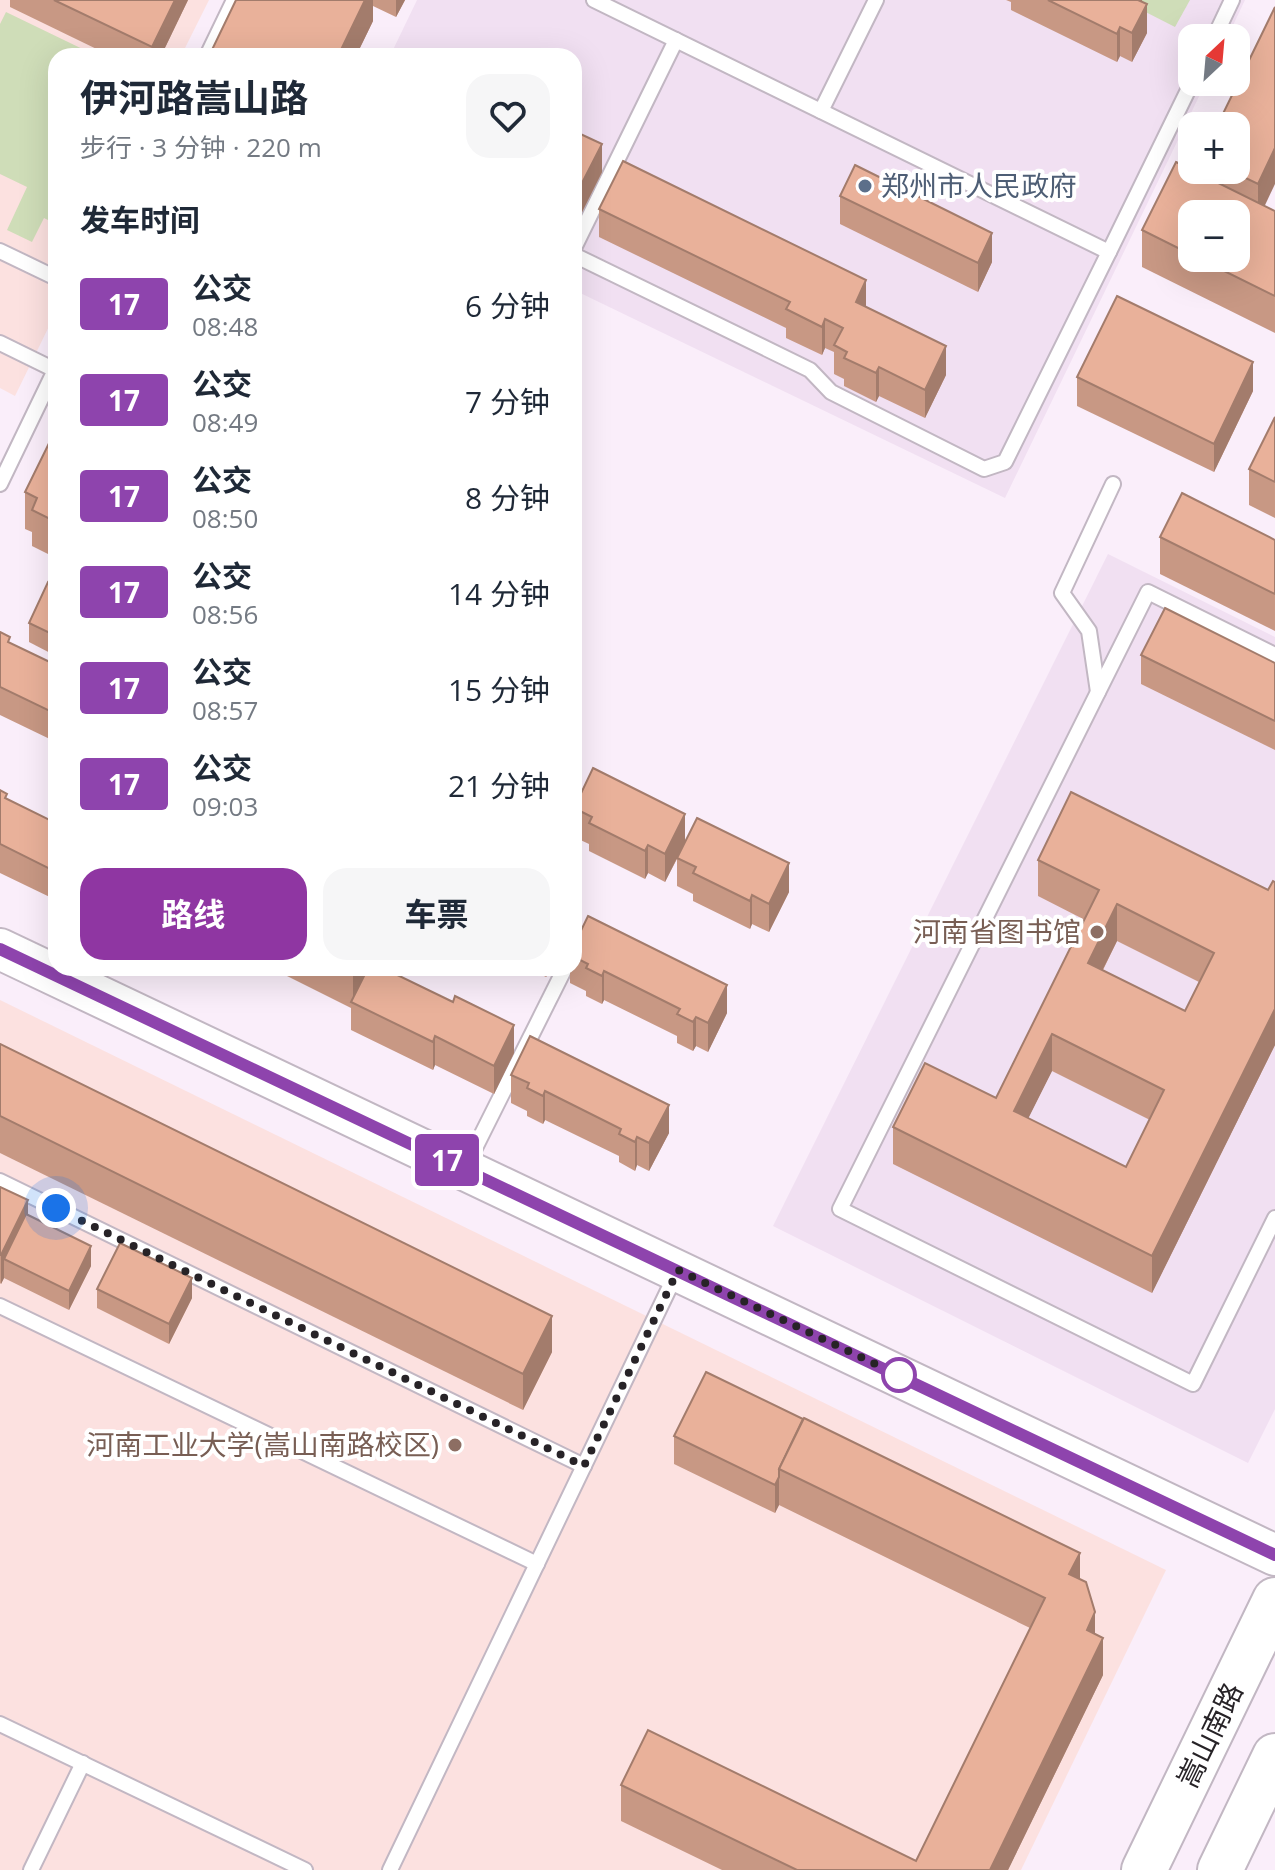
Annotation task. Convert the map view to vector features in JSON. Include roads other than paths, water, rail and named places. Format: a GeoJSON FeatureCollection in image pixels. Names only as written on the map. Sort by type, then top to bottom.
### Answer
{"type":"FeatureCollection","features":[{"type":"Feature","properties":{"kind":"main road","name":"嵩山南路"},"geometry":{"type":"LineString","coordinates":[[1144,1870],[1275,1600]]}},
{"type":"Feature","properties":{"kind":"main road"},"geometry":{"type":"LineString","coordinates":[[1220,1870],[1275,1756]]}},
{"type":"Feature","properties":{"kind":"street"},"geometry":{"type":"LineString","coordinates":[[3,957],[465,1168],[1275,1555]]}},
{"type":"Feature","properties":{"kind":"lane"},"geometry":{"type":"LineString","coordinates":[[211,48],[234,0]]}},
{"type":"Feature","properties":{"kind":"lane"},"geometry":{"type":"LineString","coordinates":[[594,0],[1109,252]]}},
{"type":"Feature","properties":{"kind":"lane"},"geometry":{"type":"LineString","coordinates":[[821,111],[876,0]]}},
{"type":"Feature","properties":{"kind":"lane"},"geometry":{"type":"LineString","coordinates":[[1221,24],[1232,0]]}},
{"type":"Feature","properties":{"kind":"lane"},"geometry":{"type":"LineString","coordinates":[[582,232],[676,40]]}},
{"type":"Feature","properties":{"kind":"lane"},"geometry":{"type":"LineString","coordinates":[[582,259],[810,370],[831,392],[984,469],[1005,462],[1185,96]]}},
{"type":"Feature","properties":{"kind":"lane"},"geometry":{"type":"LineString","coordinates":[[0,251],[48,274]]}},
{"type":"Feature","properties":{"kind":"lane"},"geometry":{"type":"LineString","coordinates":[[0,343],[48,365]]}},
{"type":"Feature","properties":{"kind":"lane"},"geometry":{"type":"LineString","coordinates":[[0,484],[48,385]]}},
{"type":"Feature","properties":{"kind":"lane"},"geometry":{"type":"LineString","coordinates":[[1098,692],[1089,631],[1062,593],[1113,484]]}},
{"type":"Feature","properties":{"kind":"lane"},"geometry":{"type":"LineString","coordinates":[[1275,655],[1148,592],[840,1209],[1193,1384],[1275,1218]]}},
{"type":"Feature","properties":{"kind":"lane"},"geometry":{"type":"LineString","coordinates":[[465,1168],[561,976]]}},
{"type":"Feature","properties":{"kind":"lane"},"geometry":{"type":"LineString","coordinates":[[0,1181],[584,1466]]}},
{"type":"Feature","properties":{"kind":"lane"},"geometry":{"type":"LineString","coordinates":[[390,1870],[678,1270]]}},
{"type":"Feature","properties":{"kind":"lane"},"geometry":{"type":"LineString","coordinates":[[0,1306],[537,1564]]}},
{"type":"Feature","properties":{"kind":"lane"},"geometry":{"type":"LineString","coordinates":[[0,1724],[305,1870]]}},
{"type":"Feature","properties":{"kind":"lane"},"geometry":{"type":"LineString","coordinates":[[31,1870],[83,1763]]}},
{"type":"Feature","properties":{"kind":"place","name":"郑州市人民政府"},"geometry":{"type":"Point","coordinates":[865,186]}},
{"type":"Feature","properties":{"kind":"place","name":"河南省图书馆"},"geometry":{"type":"Point","coordinates":[1097,932]}},
{"type":"Feature","properties":{"kind":"place","name":"河南工业大学(嵩山南路校区)"},"geometry":{"type":"Point","coordinates":[455,1445]}}]}
